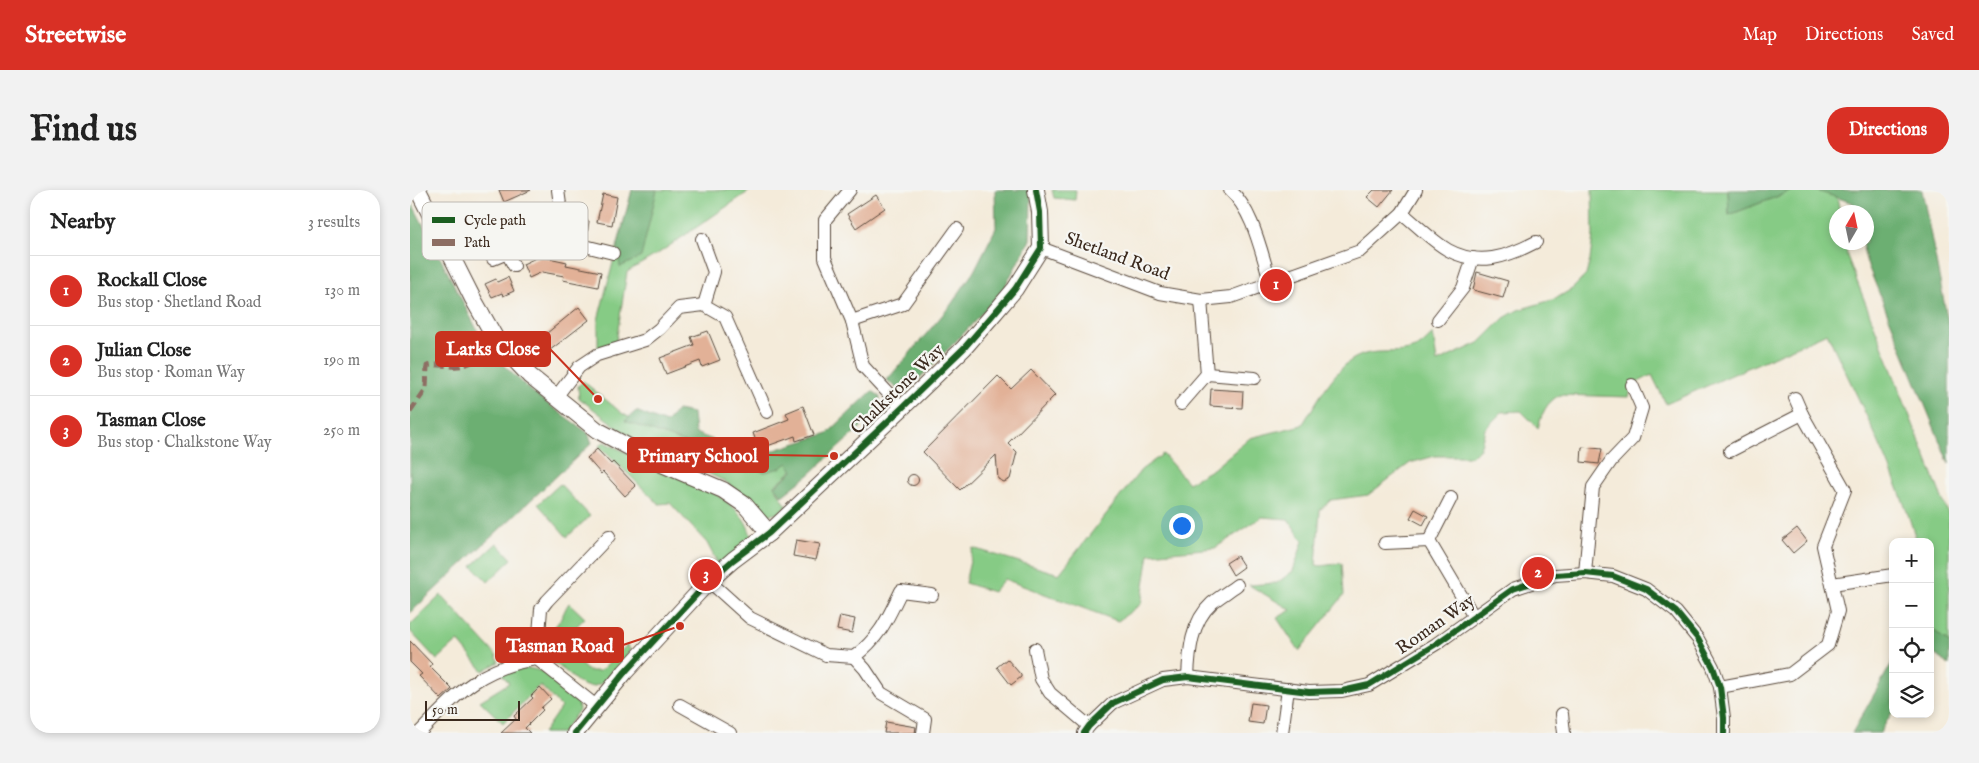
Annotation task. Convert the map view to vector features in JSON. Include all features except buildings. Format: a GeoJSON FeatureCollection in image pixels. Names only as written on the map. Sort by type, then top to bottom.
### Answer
{"type":"FeatureCollection","features":[{"type":"Feature","properties":{"kind":"street"},"geometry":{"type":"LineString","coordinates":[[418,190],[424,202]]}},
{"type":"Feature","properties":{"kind":"street"},"geometry":{"type":"LineString","coordinates":[[850,190],[825,220],[825,258],[852,320],[863,366],[902,408]]}},
{"type":"Feature","properties":{"kind":"street"},"geometry":{"type":"LineString","coordinates":[[1036,190],[1040,212],[1041,248]]}},
{"type":"Feature","properties":{"kind":"street"},"geometry":{"type":"LineString","coordinates":[[1230,190],[1238,198],[1251,224],[1271,283]]}},
{"type":"Feature","properties":{"kind":"street","name":"Shetland Road"},"geometry":{"type":"LineString","coordinates":[[1041,248],[1160,294],[1201,300],[1231,297],[1360,251],[1402,213],[1416,190]]}},
{"type":"Feature","properties":{"kind":"street"},"geometry":{"type":"LineString","coordinates":[[1402,213],[1448,250],[1473,258],[1489,259],[1513,254],[1536,242]]}},
{"type":"Feature","properties":{"kind":"street"},"geometry":{"type":"LineString","coordinates":[[852,320],[903,304],[957,229]]}},
{"type":"Feature","properties":{"kind":"street"},"geometry":{"type":"LineString","coordinates":[[702,239],[714,272],[704,305]]}},
{"type":"Feature","properties":{"kind":"street"},"geometry":{"type":"LineString","coordinates":[[588,247],[613,253]]}},
{"type":"Feature","properties":{"kind":"street","name":"Chalkstone Way"},"geometry":{"type":"LineString","coordinates":[[574,733],[596,706],[710,581],[733,560],[769,533],[964,348],[1015,288],[1041,248]]}},
{"type":"Feature","properties":{"kind":"street"},"geometry":{"type":"LineString","coordinates":[[1438,320],[1463,288],[1473,258]]}},
{"type":"Feature","properties":{"kind":"street"},"geometry":{"type":"LineString","coordinates":[[453,260],[472,297],[498,341],[530,376],[607,436],[656,462],[723,490],[744,505],[769,533]]}},
{"type":"Feature","properties":{"kind":"street"},"geometry":{"type":"LineString","coordinates":[[511,260],[514,266]]}},
{"type":"Feature","properties":{"kind":"street"},"geometry":{"type":"LineString","coordinates":[[1181,404],[1207,374],[1201,300]]}},
{"type":"Feature","properties":{"kind":"street"},"geometry":{"type":"LineString","coordinates":[[556,397],[579,367],[597,356],[645,340],[659,329],[679,308],[704,305],[725,317],[767,412]]}},
{"type":"Feature","properties":{"kind":"street"},"geometry":{"type":"LineString","coordinates":[[1207,374],[1256,378]]}},
{"type":"Feature","properties":{"kind":"street"},"geometry":{"type":"LineString","coordinates":[[1585,573],[1593,488],[1611,461],[1633,438],[1642,408],[1632,385]]}},
{"type":"Feature","properties":{"kind":"street"},"geometry":{"type":"LineString","coordinates":[[1720,687],[1790,674],[1828,645],[1838,611],[1823,546],[1845,490],[1802,414],[1796,398]]}},
{"type":"Feature","properties":{"kind":"street"},"geometry":{"type":"LineString","coordinates":[[1730,450],[1802,414]]}},
{"type":"Feature","properties":{"kind":"street"},"geometry":{"type":"LineString","coordinates":[[1429,541],[1451,498]]}},
{"type":"Feature","properties":{"kind":"street"},"geometry":{"type":"LineString","coordinates":[[537,659],[541,609],[609,536]]}},
{"type":"Feature","properties":{"kind":"street"},"geometry":{"type":"LineString","coordinates":[[1384,543],[1429,541]]}},
{"type":"Feature","properties":{"kind":"street"},"geometry":{"type":"LineString","coordinates":[[1429,541],[1474,617]]}},
{"type":"Feature","properties":{"kind":"street","name":"Roman Way"},"geometry":{"type":"LineString","coordinates":[[1086,730],[1113,704],[1163,680],[1188,677],[1309,692],[1342,692],[1369,685],[1411,660],[1513,588],[1555,575],[1585,573],[1613,576],[1646,589],[1676,612],[1698,639],[1713,667],[1720,687],[1724,733]]}},
{"type":"Feature","properties":{"kind":"street"},"geometry":{"type":"LineString","coordinates":[[1832,584],[1889,575]]}},
{"type":"Feature","properties":{"kind":"street"},"geometry":{"type":"LineString","coordinates":[[710,581],[750,618],[826,655],[854,658],[865,669],[881,693],[925,718],[923,733]]}},
{"type":"Feature","properties":{"kind":"street"},"geometry":{"type":"LineString","coordinates":[[1188,677],[1189,650],[1195,628],[1210,604],[1237,585]]}},
{"type":"Feature","properties":{"kind":"street"},"geometry":{"type":"LineString","coordinates":[[854,658],[871,644],[886,622],[901,591],[932,595]]}},
{"type":"Feature","properties":{"kind":"street"},"geometry":{"type":"LineString","coordinates":[[1035,649],[1041,679],[1050,693],[1086,730]]}},
{"type":"Feature","properties":{"kind":"street"},"geometry":{"type":"LineString","coordinates":[[419,733],[464,688],[499,668],[537,659],[596,706]]}},
{"type":"Feature","properties":{"kind":"street"},"geometry":{"type":"LineString","coordinates":[[1282,733],[1288,689]]}},
{"type":"Feature","properties":{"kind":"street"},"geometry":{"type":"LineString","coordinates":[[680,705],[730,733]]}},
{"type":"Feature","properties":{"kind":"street"},"geometry":{"type":"LineString","coordinates":[[1562,714],[1564,733]]}},
{"type":"Feature","properties":{"kind":"green space"},"geometry":{"type":"Polygon","coordinates":[[[632,190],[751,190],[659,253],[627,272],[616,342],[598,348],[598,320],[632,190]]]}},
{"type":"Feature","properties":{"kind":"green space"},"geometry":{"type":"Polygon","coordinates":[[[632,190],[657,190],[641,257],[620,267],[618,244],[632,190]]]}},
{"type":"Feature","properties":{"kind":"green space"},"geometry":{"type":"Polygon","coordinates":[[[995,190],[1028,190],[1031,198],[1030,240],[1003,290],[913,385],[900,391],[887,380],[950,306],[974,271],[996,228],[995,190]]]}},
{"type":"Feature","properties":{"kind":"green space"},"geometry":{"type":"Polygon","coordinates":[[[1052,190],[1076,190],[1075,200],[1054,198],[1052,190]]]}},
{"type":"Feature","properties":{"kind":"green space"},"geometry":{"type":"Polygon","coordinates":[[[1592,190],[1728,190],[1729,215],[1794,190],[1814,190],[1837,197],[1839,205],[1829,205],[1829,250],[1847,250],[1847,256],[1949,516],[1949,643],[1934,630],[1934,538],[1916,538],[1887,462],[1827,333],[1666,404],[1652,375],[1632,385],[1629,397],[1560,395],[1548,405],[1538,428],[1521,411],[1502,412],[1485,429],[1480,449],[1471,456],[1435,456],[1410,463],[1368,495],[1331,500],[1320,510],[1316,565],[1342,563],[1344,595],[1299,651],[1277,618],[1291,610],[1249,585],[1277,583],[1293,571],[1303,541],[1288,519],[1262,517],[1215,548],[1149,554],[1141,604],[1118,621],[1004,579],[993,592],[965,583],[973,548],[1059,574],[1141,470],[1163,454],[1188,483],[1213,469],[1250,438],[1302,425],[1332,379],[1347,363],[1355,358],[1370,353],[1415,348],[1433,334],[1437,362],[1479,343],[1504,318],[1518,310],[1555,299],[1572,289],[1586,275],[1593,235],[1592,190]]]}},
{"type":"Feature","properties":{"kind":"green space"},"geometry":{"type":"Polygon","coordinates":[[[1728,190],[1794,190],[1729,215],[1728,190]]]}},
{"type":"Feature","properties":{"kind":"green space"},"geometry":{"type":"Polygon","coordinates":[[[1814,190],[1922,190],[1949,327],[1949,464],[1866,261],[1864,250],[1874,250],[1874,205],[1854,205],[1853,203],[1814,190]]]}},
{"type":"Feature","properties":{"kind":"green space"},"geometry":{"type":"Polygon","coordinates":[[[410,199],[422,222],[422,260],[441,260],[488,351],[537,396],[588,433],[592,443],[410,613],[410,199]]]}},
{"type":"Feature","properties":{"kind":"green space"},"geometry":{"type":"Polygon","coordinates":[[[583,381],[623,414],[648,427],[721,454],[787,460],[794,469],[774,486],[787,506],[778,513],[765,516],[726,482],[695,467],[658,455],[622,431],[579,398],[578,386],[583,381]]]}},
{"type":"Feature","properties":{"kind":"green space"},"geometry":{"type":"Polygon","coordinates":[[[872,391],[880,396],[879,410],[810,474],[782,496],[775,486],[793,471],[788,463],[780,468],[765,472],[625,421],[636,411],[666,423],[677,410],[693,413],[695,433],[756,456],[828,433],[872,391]]]}},
{"type":"Feature","properties":{"kind":"green space"},"geometry":{"type":"Polygon","coordinates":[[[604,442],[717,495],[738,512],[746,523],[751,536],[744,545],[719,566],[707,543],[670,503],[659,504],[599,446],[604,442]]]}},
{"type":"Feature","properties":{"kind":"green space"},"geometry":{"type":"Polygon","coordinates":[[[560,484],[590,516],[567,537],[538,504],[560,484]]]}},
{"type":"Feature","properties":{"kind":"green space"},"geometry":{"type":"Polygon","coordinates":[[[497,543],[512,559],[488,582],[472,566],[497,543]]]}},
{"type":"Feature","properties":{"kind":"green space"},"geometry":{"type":"Polygon","coordinates":[[[441,595],[496,655],[499,662],[483,671],[458,641],[437,660],[410,631],[410,625],[441,595]]]}},
{"type":"Feature","properties":{"kind":"green space"},"geometry":{"type":"Polygon","coordinates":[[[569,603],[585,618],[563,639],[561,646],[588,671],[600,671],[627,645],[630,649],[624,661],[613,674],[606,680],[593,686],[579,683],[544,653],[545,640],[560,620],[569,603]]]}},
{"type":"Feature","properties":{"kind":"green space"},"geometry":{"type":"Polygon","coordinates":[[[1934,630],[1949,643],[1949,665],[1934,654],[1934,630]]]}},
{"type":"Feature","properties":{"kind":"green space"},"geometry":{"type":"Polygon","coordinates":[[[518,668],[543,672],[557,680],[577,696],[579,710],[562,733],[543,733],[561,707],[540,685],[503,723],[480,701],[509,683],[501,673],[518,668]]]}},
{"type":"Feature","properties":{"kind":"green space"},"geometry":{"type":"Polygon","coordinates":[[[1889,668],[1889,718],[1880,733],[1852,733],[1889,668]]]}},
{"type":"Feature","properties":{"kind":"marked path"},"geometry":{"type":"LineString","coordinates":[[410,412],[426,389],[427,366],[459,366],[469,363],[482,355],[497,341]]}},
{"type":"Feature","properties":{"kind":"cycle path"},"geometry":{"type":"LineString","coordinates":[[575,733],[625,672],[709,581],[769,533],[902,408],[964,348],[1015,289],[1041,248],[1040,212],[1036,190]]}},
{"type":"Feature","properties":{"kind":"cycle path"},"geometry":{"type":"LineString","coordinates":[[1084,733],[1113,703],[1163,680],[1188,677],[1309,692],[1342,691],[1369,685],[1436,644],[1513,589],[1555,575],[1585,573],[1613,576],[1646,589],[1676,612],[1698,639],[1713,667],[1720,687],[1724,733]]}},
{"type":"Feature","properties":{"kind":"place","name":"Rockall Close"},"geometry":{"type":"Point","coordinates":[1276,285]}},
{"type":"Feature","properties":{"kind":"place","name":"Larks Close"},"geometry":{"type":"Point","coordinates":[598,399]}},
{"type":"Feature","properties":{"kind":"place","name":"Primary School"},"geometry":{"type":"Point","coordinates":[834,456]}},
{"type":"Feature","properties":{"kind":"place","name":"Julian Close"},"geometry":{"type":"Point","coordinates":[1538,573]}},
{"type":"Feature","properties":{"kind":"place","name":"Tasman Close"},"geometry":{"type":"Point","coordinates":[706,575]}},
{"type":"Feature","properties":{"kind":"place","name":"Tasman Road"},"geometry":{"type":"Point","coordinates":[680,626]}}]}
